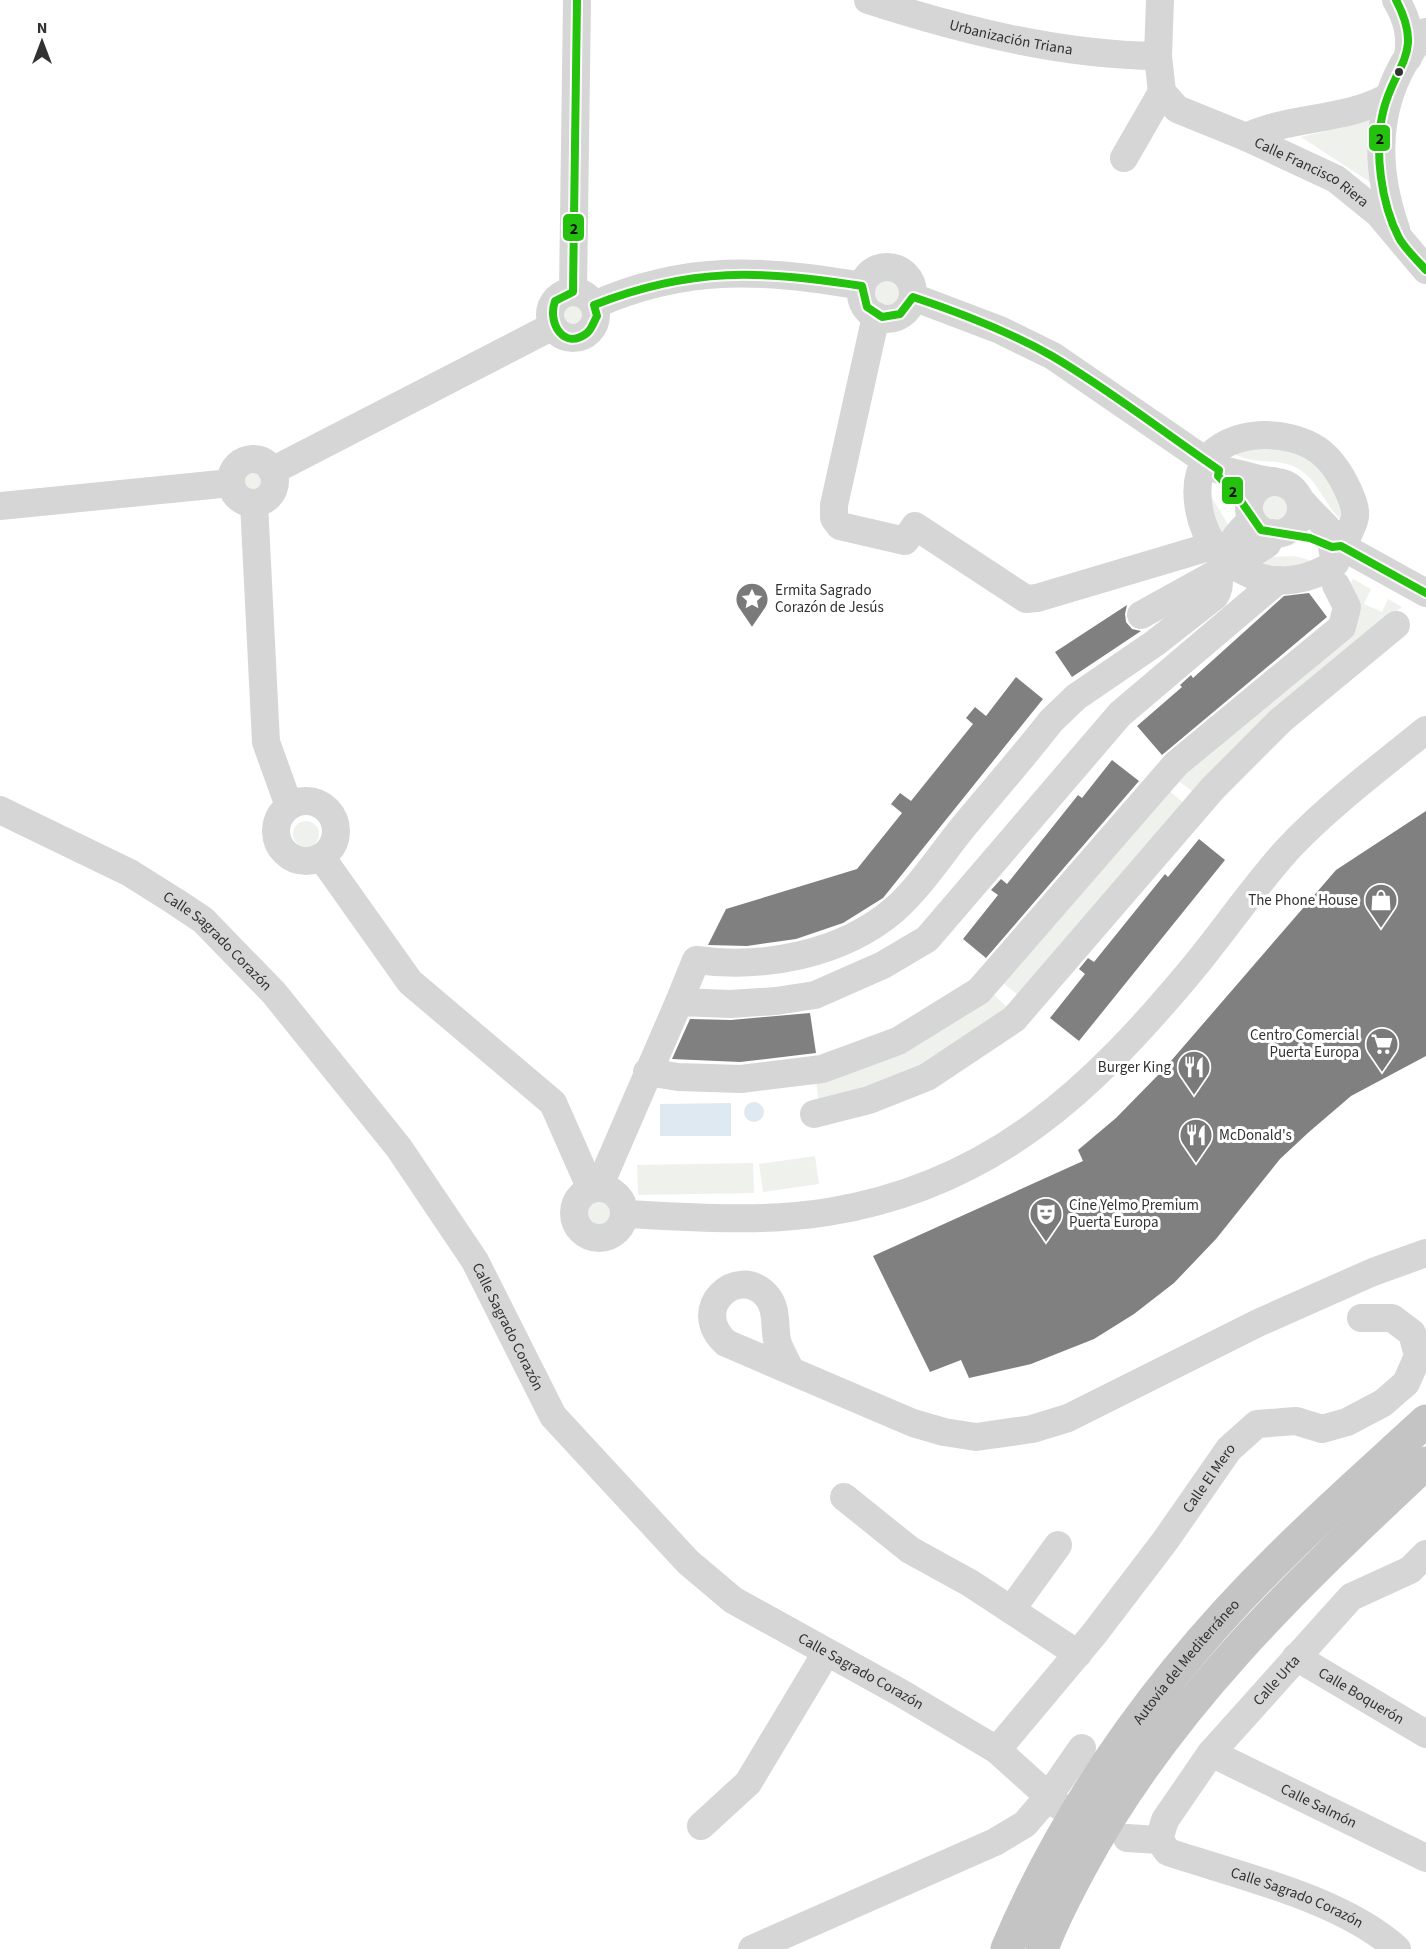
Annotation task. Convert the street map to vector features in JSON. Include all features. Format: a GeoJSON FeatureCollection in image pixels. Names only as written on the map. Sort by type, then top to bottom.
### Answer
{"type":"FeatureCollection","features":[{"type":"Feature","properties":{"kind":"highway","name":"Autovía del Mediterráneo"},"geometry":{"type":"LineString","coordinates":[[1007,1949],[1069,1822],[1136,1721],[1206,1637],[1279,1558],[1426,1421]]}},
{"type":"Feature","properties":{"kind":"highway","name":"Autovía del Mediterráneo"},"geometry":{"type":"LineString","coordinates":[[1042,1949],[1093,1844],[1144,1765],[1210,1679],[1248,1636],[1426,1463]]}},
{"type":"Feature","properties":{"kind":"highway"},"geometry":{"type":"LineString","coordinates":[[1365,1520],[1387,1511],[1426,1487]]}},
{"type":"Feature","properties":{"kind":"highway"},"geometry":{"type":"LineString","coordinates":[[1059,1949],[1093,1844]]}},
{"type":"Feature","properties":{"kind":"highway"},"geometry":{"type":"LineString","coordinates":[[994,1949],[1023,1913]]}},
{"type":"Feature","properties":{"kind":"street"},"geometry":{"type":"LineString","coordinates":[[577,0],[584,298],[596,322],[584,336],[567,337],[553,326],[550,313],[555,301],[584,298],[617,294],[664,281],[716,273],[777,273],[862,286]]}},
{"type":"Feature","properties":{"kind":"street","name":"Urbanización Triana"},"geometry":{"type":"LineString","coordinates":[[868,0],[919,16],[1070,49],[1122,56],[1158,56]]}},
{"type":"Feature","properties":{"kind":"street"},"geometry":{"type":"LineString","coordinates":[[1124,158],[1162,92],[1158,56],[1160,0]]}},
{"type":"Feature","properties":{"kind":"street"},"geometry":{"type":"LineString","coordinates":[[1396,0],[1407,18],[1411,38],[1408,58]]}},
{"type":"Feature","properties":{"kind":"street"},"geometry":{"type":"LineString","coordinates":[[1400,240],[1384,193],[1381,168],[1380,146],[1386,98],[1408,58],[1426,32]]}},
{"type":"Feature","properties":{"kind":"street","name":"Calle Francisco Riera"},"geometry":{"type":"LineString","coordinates":[[1162,92],[1177,109],[1246,136],[1336,179],[1378,213],[1426,270]]}},
{"type":"Feature","properties":{"kind":"street"},"geometry":{"type":"LineString","coordinates":[[1246,136],[1270,126],[1368,108],[1386,98]]}},
{"type":"Feature","properties":{"kind":"street"},"geometry":{"type":"LineString","coordinates":[[880,268],[897,268],[910,280],[913,297],[911,305],[900,316],[892,318],[876,316],[870,312],[862,300],[862,286],[872,272],[880,268]]}},
{"type":"Feature","properties":{"kind":"street"},"geometry":{"type":"LineString","coordinates":[[913,297],[1000,330],[1053,356],[1212,466],[1257,481],[1273,481],[1288,485],[1336,543],[1335,563],[1321,573],[1304,579],[1278,580],[1250,574],[1222,560]]}},
{"type":"Feature","properties":{"kind":"street"},"geometry":{"type":"LineString","coordinates":[[876,316],[832,513],[840,526],[905,541],[915,526],[1020,597],[1032,600],[1222,560],[1267,544],[1263,526],[1249,501],[1252,494],[1265,483],[1273,481]]}},
{"type":"Feature","properties":{"kind":"street"},"geometry":{"type":"LineString","coordinates":[[272,471],[553,326]]}},
{"type":"Feature","properties":{"kind":"street"},"geometry":{"type":"LineString","coordinates":[[595,1188],[696,960],[739,964],[783,959],[852,936],[893,910],[1051,721],[1076,697],[1155,643],[1215,596],[1220,585],[1222,560],[1201,519],[1197,495],[1198,478],[1212,466],[1216,450],[1229,442],[1273,435],[1294,439],[1317,449],[1332,462],[1344,481],[1356,516],[1349,533],[1336,543]]}},
{"type":"Feature","properties":{"kind":"street"},"geometry":{"type":"LineString","coordinates":[[244,460],[259,460],[272,471],[274,490],[263,501],[254,503],[238,498],[231,483],[234,468],[244,460]]}},
{"type":"Feature","properties":{"kind":"street"},"geometry":{"type":"LineString","coordinates":[[1212,466],[1218,476],[1263,526],[1336,543],[1426,593]]}},
{"type":"Feature","properties":{"kind":"street"},"geometry":{"type":"LineString","coordinates":[[0,506],[231,483]]}},
{"type":"Feature","properties":{"kind":"street"},"geometry":{"type":"LineString","coordinates":[[1263,526],[1292,528],[1297,522],[1301,506],[1299,498]]}},
{"type":"Feature","properties":{"kind":"street"},"geometry":{"type":"LineString","coordinates":[[254,503],[266,742],[289,806]]}},
{"type":"Feature","properties":{"kind":"street"},"geometry":{"type":"LineString","coordinates":[[1141,615],[1222,560]]}},
{"type":"Feature","properties":{"kind":"street"},"geometry":{"type":"LineString","coordinates":[[679,1002],[765,1002],[814,995],[883,966],[927,939],[1120,714],[1278,580]]}},
{"type":"Feature","properties":{"kind":"street"},"geometry":{"type":"LineString","coordinates":[[646,1072],[678,1077],[741,1079],[822,1069],[898,1041],[979,991],[1176,764],[1342,627],[1347,607],[1336,585]]}},
{"type":"Feature","properties":{"kind":"street"},"geometry":{"type":"LineString","coordinates":[[814,1114],[868,1100],[927,1077],[1014,1019],[1213,788],[1281,720],[1396,626]]}},
{"type":"Feature","properties":{"kind":"street"},"geometry":{"type":"LineString","coordinates":[[625,1214],[728,1218],[828,1212],[899,1195],[965,1170],[1024,1134],[1097,1076],[1193,968],[1287,850],[1378,768],[1426,730]]}},
{"type":"Feature","properties":{"kind":"street"},"geometry":{"type":"LineString","coordinates":[[308,801],[325,808],[332,815],[336,824],[334,843],[322,858],[302,862],[284,852],[278,843],[277,823],[289,806],[308,801]]}},
{"type":"Feature","properties":{"kind":"street","name":"Calle Sagrado Corazón"},"geometry":{"type":"LineString","coordinates":[[0,810],[130,873],[203,920],[274,993],[399,1148],[475,1261],[553,1416],[688,1562],[733,1600],[901,1693],[997,1750],[1053,1801]]}},
{"type":"Feature","properties":{"kind":"street"},"geometry":{"type":"LineString","coordinates":[[322,858],[410,982],[553,1103],[595,1188]]}},
{"type":"Feature","properties":{"kind":"street"},"geometry":{"type":"LineString","coordinates":[[595,1188],[615,1193],[620,1198],[625,1214],[618,1230],[612,1235],[595,1238],[580,1230],[574,1215],[575,1206],[584,1193],[595,1188]]}},
{"type":"Feature","properties":{"kind":"street"},"geometry":{"type":"LineString","coordinates":[[790,1369],[913,1423],[944,1432],[976,1437],[1032,1429],[1068,1418],[1258,1323],[1373,1272],[1426,1253]]}},
{"type":"Feature","properties":{"kind":"street","name":"Calle El Mero"},"geometry":{"type":"LineString","coordinates":[[997,1750],[1078,1654],[1165,1541],[1229,1449],[1257,1424],[1296,1421],[1322,1429],[1347,1422],[1383,1403],[1406,1383],[1418,1356],[1412,1333],[1392,1318],[1361,1318]]}},
{"type":"Feature","properties":{"kind":"street"},"geometry":{"type":"LineString","coordinates":[[844,1497],[910,1550],[970,1583],[1078,1654]]}},
{"type":"Feature","properties":{"kind":"street"},"geometry":{"type":"LineString","coordinates":[[1011,1610],[1058,1545]]}},
{"type":"Feature","properties":{"kind":"street","name":"Calle Urta"},"geometry":{"type":"LineString","coordinates":[[1159,1840],[1165,1820],[1211,1753],[1351,1597],[1421,1569]]}},
{"type":"Feature","properties":{"kind":"street"},"geometry":{"type":"LineString","coordinates":[[701,1826],[748,1783],[826,1653]]}},
{"type":"Feature","properties":{"kind":"street","name":"Calle Boquerón"},"geometry":{"type":"LineString","coordinates":[[1296,1658],[1426,1734]]}},
{"type":"Feature","properties":{"kind":"street"},"geometry":{"type":"LineString","coordinates":[[752,1949],[995,1842],[1025,1824],[1053,1801],[1082,1748]]}},
{"type":"Feature","properties":{"kind":"street","name":"Calle Salmón"},"geometry":{"type":"LineString","coordinates":[[1211,1753],[1426,1858]]}},
{"type":"Feature","properties":{"kind":"street"},"geometry":{"type":"LineString","coordinates":[[1127,1838],[1159,1840]]}},
{"type":"Feature","properties":{"kind":"street","name":"Calle Sagrado Corazón"},"geometry":{"type":"LineString","coordinates":[[1159,1840],[1168,1852],[1336,1910],[1379,1932],[1397,1949]]}},
{"type":"Feature","properties":{"kind":"shaded area"},"geometry":{"type":"Polygon","coordinates":[[[1370,120],[1373,184],[1301,137],[1370,120]]]}},
{"type":"Feature","properties":{"kind":"shaded area"},"geometry":{"type":"Polygon","coordinates":[[[888,278],[899,282],[903,293],[899,304],[888,308],[877,304],[873,293],[877,282],[888,278]]]}},
{"type":"Feature","properties":{"kind":"shaded area"},"geometry":{"type":"Polygon","coordinates":[[[572,301],[582,305],[586,315],[582,325],[572,329],[562,325],[558,315],[562,305],[572,301]]]}},
{"type":"Feature","properties":{"kind":"shaded area"},"geometry":{"type":"Polygon","coordinates":[[[1292,444],[1342,487],[1341,520],[1316,486],[1299,469],[1282,463],[1245,458],[1228,450],[1292,444]]]}},
{"type":"Feature","properties":{"kind":"shaded area"},"geometry":{"type":"Polygon","coordinates":[[[253,469],[261,473],[265,481],[261,489],[253,493],[245,489],[241,481],[245,473],[253,469]]]}},
{"type":"Feature","properties":{"kind":"shaded area"},"geometry":{"type":"Polygon","coordinates":[[[1205,491],[1213,499],[1236,538],[1267,557],[1294,556],[1324,564],[1296,576],[1230,558],[1205,491]]]}},
{"type":"Feature","properties":{"kind":"shaded area"},"geometry":{"type":"Polygon","coordinates":[[[1275,493],[1286,497],[1290,508],[1286,519],[1275,523],[1264,519],[1260,508],[1264,497],[1275,493]]]}},
{"type":"Feature","properties":{"kind":"shaded area"},"geometry":{"type":"Polygon","coordinates":[[[1353,579],[1371,589],[1364,604],[1382,612],[1388,599],[1402,607],[1356,643],[1200,797],[1173,777],[1343,637],[1349,585],[1353,579]]]}},
{"type":"Feature","properties":{"kind":"shaded area"},"geometry":{"type":"Polygon","coordinates":[[[1164,786],[1189,808],[1025,1001],[1001,981],[1164,786]]]}},
{"type":"Feature","properties":{"kind":"shaded area"},"geometry":{"type":"Polygon","coordinates":[[[306,821],[315,825],[319,834],[315,843],[306,847],[297,843],[293,834],[297,825],[306,821]]]}},
{"type":"Feature","properties":{"kind":"shaded area"},"geometry":{"type":"Polygon","coordinates":[[[993,994],[1012,1012],[929,1072],[819,1107],[816,1080],[993,994]]]}},
{"type":"Feature","properties":{"kind":"shaded area"},"geometry":{"type":"Polygon","coordinates":[[[754,1102],[761,1105],[764,1112],[761,1119],[754,1122],[747,1119],[744,1112],[747,1105],[754,1102]]]}},
{"type":"Feature","properties":{"kind":"shaded area"},"geometry":{"type":"Polygon","coordinates":[[[731,1103],[731,1136],[660,1136],[660,1104],[731,1103]]]}},
{"type":"Feature","properties":{"kind":"shaded area"},"geometry":{"type":"Polygon","coordinates":[[[815,1156],[819,1184],[763,1192],[759,1164],[815,1156]]]}},
{"type":"Feature","properties":{"kind":"shaded area"},"geometry":{"type":"Polygon","coordinates":[[[753,1163],[754,1193],[638,1195],[637,1165],[753,1163]]]}},
{"type":"Feature","properties":{"kind":"shaded area"},"geometry":{"type":"Polygon","coordinates":[[[599,1201],[608,1205],[612,1214],[608,1223],[599,1227],[590,1223],[586,1214],[590,1205],[599,1201]]]}},
{"type":"Feature","properties":{"kind":"building"},"geometry":{"type":"Polygon","coordinates":[[[1309,593],[1327,617],[1162,755],[1137,726],[1182,687],[1180,685],[1191,675],[1193,678],[1284,596],[1309,593]]]}},
{"type":"Feature","properties":{"kind":"building"},"geometry":{"type":"Polygon","coordinates":[[[1127,605],[1126,622],[1132,629],[1141,631],[1072,677],[1055,652],[1127,605]]]}},
{"type":"Feature","properties":{"kind":"building"},"geometry":{"type":"Polygon","coordinates":[[[1016,677],[1043,699],[883,898],[843,923],[796,939],[747,946],[708,945],[726,909],[857,869],[902,813],[891,804],[900,793],[911,801],[973,724],[966,718],[975,707],[986,716],[1016,677]]]}},
{"type":"Feature","properties":{"kind":"building"},"geometry":{"type":"Polygon","coordinates":[[[1112,760],[1139,781],[986,958],[963,939],[998,895],[991,890],[1001,879],[1007,884],[1078,795],[1082,798],[1112,760]]]}},
{"type":"Feature","properties":{"kind":"building"},"geometry":{"type":"Polygon","coordinates":[[[1426,811],[1426,1056],[1351,1096],[1309,1132],[1280,1159],[1216,1239],[1174,1283],[1134,1314],[1094,1339],[1031,1364],[969,1378],[961,1360],[930,1372],[873,1256],[1083,1161],[1078,1150],[1116,1118],[1164,1069],[1336,870],[1426,811]]]}},
{"type":"Feature","properties":{"kind":"building"},"geometry":{"type":"Polygon","coordinates":[[[1199,839],[1225,860],[1079,1041],[1050,1018],[1085,974],[1079,969],[1088,958],[1094,962],[1165,874],[1168,877],[1199,839]]]}},
{"type":"Feature","properties":{"kind":"building"},"geometry":{"type":"Polygon","coordinates":[[[810,1013],[816,1053],[740,1062],[672,1059],[690,1019],[731,1020],[810,1013]]]}},
{"type":"Feature","properties":{"kind":"transit line","name":"2"},"geometry":{"type":"LineString","coordinates":[[577,0],[573,292],[555,301],[553,309],[556,326],[565,337],[579,338],[589,331],[597,316],[594,305],[662,284],[695,278],[759,275],[862,286],[867,307],[882,317],[900,314],[913,297],[1018,338],[1095,383],[1219,470],[1218,476],[1236,494],[1261,530],[1310,538],[1332,547],[1341,546],[1426,593]]}},
{"type":"Feature","properties":{"kind":"transit line","name":"2"},"geometry":{"type":"LineString","coordinates":[[1396,0],[1408,34],[1408,47],[1383,112],[1379,160],[1384,193],[1393,224],[1408,251],[1426,270]]}},
{"type":"Feature","properties":{"kind":"place","name":"Ermita Sagrado Corazón de Jesús"},"geometry":{"type":"Point","coordinates":[752,628]}},
{"type":"Feature","properties":{"kind":"place","name":"The Phone House"},"geometry":{"type":"Point","coordinates":[1381,929]}},
{"type":"Feature","properties":{"kind":"place","name":"Centro Comercial Puerta Europa"},"geometry":{"type":"Point","coordinates":[1382,1073]}},
{"type":"Feature","properties":{"kind":"place","name":"Burger King"},"geometry":{"type":"Point","coordinates":[1194,1096]}},
{"type":"Feature","properties":{"kind":"place","name":"McDonald's"},"geometry":{"type":"Point","coordinates":[1196,1164]}},
{"type":"Feature","properties":{"kind":"place","name":"Cine Yelmo Premium Puerta Europa"},"geometry":{"type":"Point","coordinates":[1046,1243]}}]}
